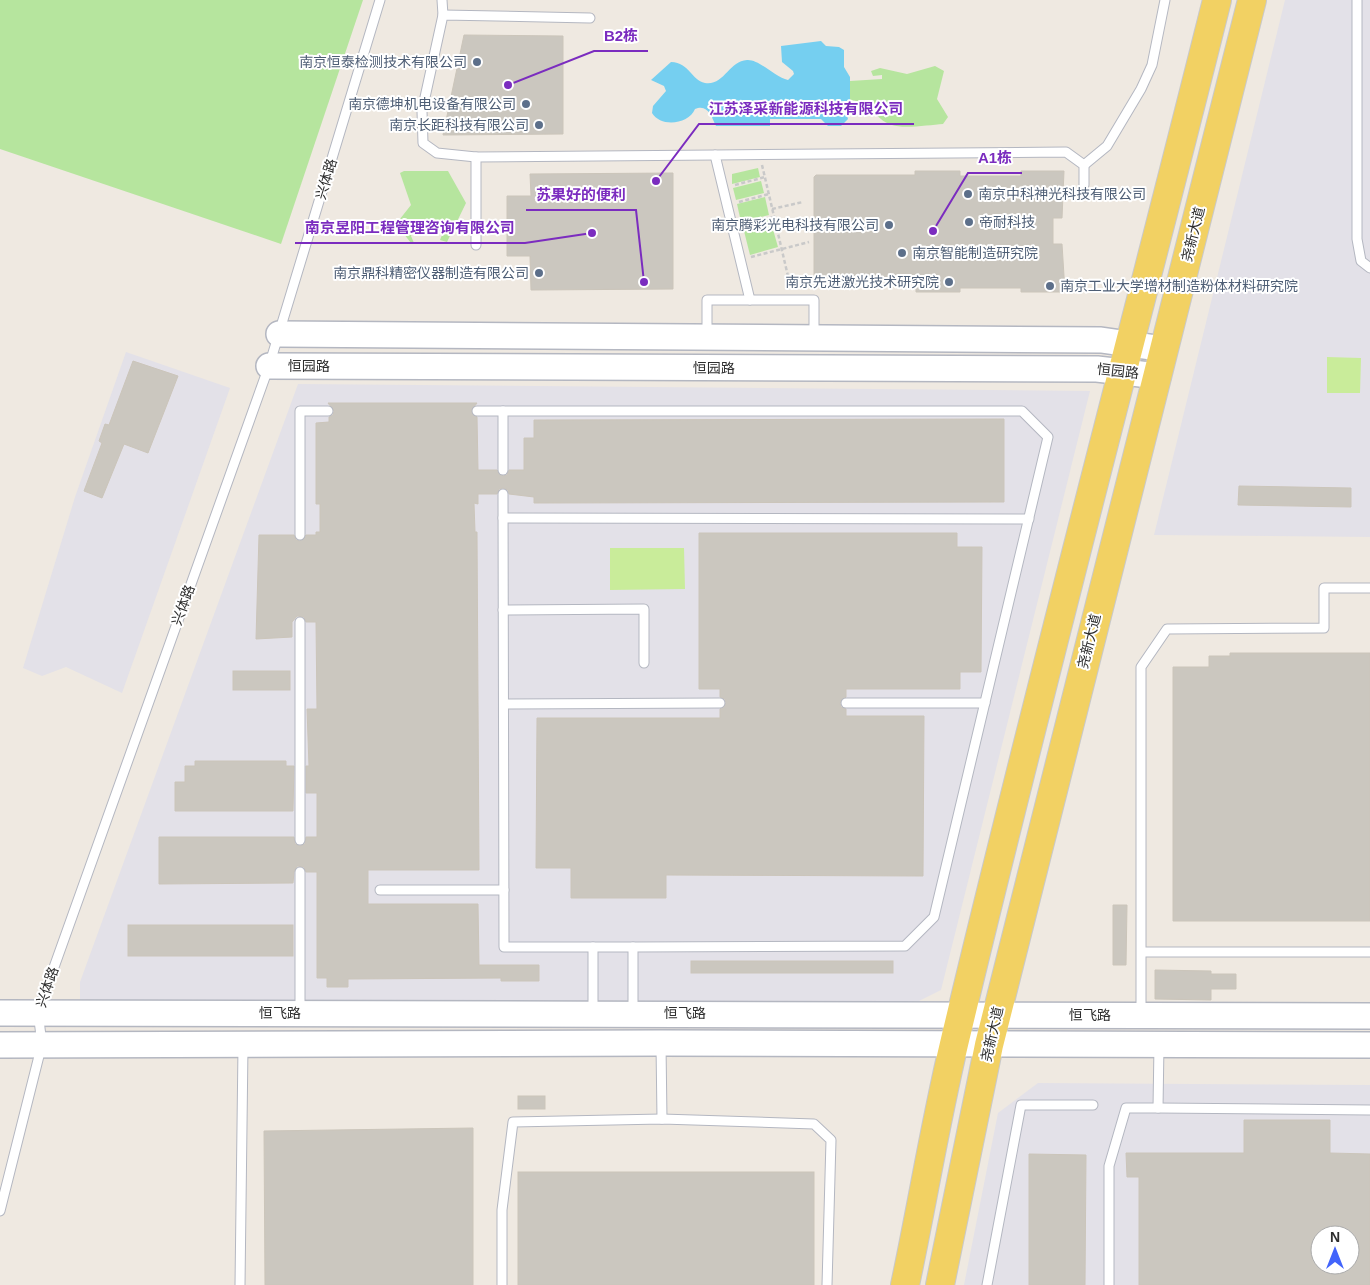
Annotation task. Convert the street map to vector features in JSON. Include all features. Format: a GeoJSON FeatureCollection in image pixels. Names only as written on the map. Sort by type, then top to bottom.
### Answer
{"type":"FeatureCollection","features":[{"type":"Feature","properties":{"kind":"main road"},"geometry":{"type":"LineString","coordinates":[[905,1285],[954,1045],[1089,498],[1131,344],[1217,0]]}},
{"type":"Feature","properties":{"kind":"main road","name":"尧新大道"},"geometry":{"type":"LineString","coordinates":[[940,1285],[996,1015],[1252,0]]}},
{"type":"Feature","properties":{"kind":"main road","name":"恒园路"},"geometry":{"type":"LineString","coordinates":[[278,334],[1101,340],[1164,349]]}},
{"type":"Feature","properties":{"kind":"main road"},"geometry":{"type":"LineString","coordinates":[[710,338],[714,368]]}},
{"type":"Feature","properties":{"kind":"main road","name":"恒园路"},"geometry":{"type":"LineString","coordinates":[[269,366],[1097,368],[1158,376]]}},
{"type":"Feature","properties":{"kind":"main road","name":"恒飞路"},"geometry":{"type":"LineString","coordinates":[[0,1012],[1370,1016]]}},
{"type":"Feature","properties":{"kind":"main road"},"geometry":{"type":"LineString","coordinates":[[0,1044],[1370,1045]]}},
{"type":"Feature","properties":{"kind":"lane","name":"兴体路"},"geometry":{"type":"LineString","coordinates":[[0,1211],[42,1044],[38,1012],[269,366],[380,0]]}},
{"type":"Feature","properties":{"kind":"lane"},"geometry":{"type":"LineString","coordinates":[[442,0],[443,15],[422,111],[424,143],[437,153],[476,157],[1066,152],[1084,165]]}},
{"type":"Feature","properties":{"kind":"lane"},"geometry":{"type":"LineString","coordinates":[[1084,165],[1107,146],[1141,89],[1152,65],[1165,0]]}},
{"type":"Feature","properties":{"kind":"lane"},"geometry":{"type":"LineString","coordinates":[[1357,0],[1357,238],[1361,261],[1370,268]]}},
{"type":"Feature","properties":{"kind":"lane"},"geometry":{"type":"LineString","coordinates":[[443,15],[590,18]]}},
{"type":"Feature","properties":{"kind":"lane"},"geometry":{"type":"LineString","coordinates":[[715,155],[750,300]]}},
{"type":"Feature","properties":{"kind":"lane"},"geometry":{"type":"LineString","coordinates":[[476,157],[476,245]]}},
{"type":"Feature","properties":{"kind":"lane"},"geometry":{"type":"LineString","coordinates":[[1084,165],[1084,185]]}},
{"type":"Feature","properties":{"kind":"lane"},"geometry":{"type":"LineString","coordinates":[[710,338],[707,300],[814,300],[814,339]]}},
{"type":"Feature","properties":{"kind":"lane"},"geometry":{"type":"LineString","coordinates":[[300,535],[300,411],[328,411]]}},
{"type":"Feature","properties":{"kind":"lane"},"geometry":{"type":"LineString","coordinates":[[477,411],[1022,411],[1048,437],[934,917],[904,946],[504,947],[503,494]]}},
{"type":"Feature","properties":{"kind":"lane"},"geometry":{"type":"LineString","coordinates":[[503,411],[503,470]]}},
{"type":"Feature","properties":{"kind":"lane"},"geometry":{"type":"LineString","coordinates":[[503,518],[1029,519]]}},
{"type":"Feature","properties":{"kind":"lane"},"geometry":{"type":"LineString","coordinates":[[1142,1016],[1141,667],[1167,629],[1324,628],[1324,588],[1370,588]]}},
{"type":"Feature","properties":{"kind":"lane"},"geometry":{"type":"LineString","coordinates":[[503,610],[644,609],[644,663]]}},
{"type":"Feature","properties":{"kind":"lane"},"geometry":{"type":"LineString","coordinates":[[300,622],[300,840]]}},
{"type":"Feature","properties":{"kind":"lane"},"geometry":{"type":"LineString","coordinates":[[504,704],[720,704]]}},
{"type":"Feature","properties":{"kind":"lane"},"geometry":{"type":"LineString","coordinates":[[846,704],[985,704]]}},
{"type":"Feature","properties":{"kind":"lane"},"geometry":{"type":"LineString","coordinates":[[300,872],[300,1013]]}},
{"type":"Feature","properties":{"kind":"lane"},"geometry":{"type":"LineString","coordinates":[[380,890],[504,890]]}},
{"type":"Feature","properties":{"kind":"lane"},"geometry":{"type":"LineString","coordinates":[[593,947],[593,1013]]}},
{"type":"Feature","properties":{"kind":"lane"},"geometry":{"type":"LineString","coordinates":[[633,947],[633,1013]]}},
{"type":"Feature","properties":{"kind":"lane"},"geometry":{"type":"LineString","coordinates":[[1142,952],[1370,952]]}},
{"type":"Feature","properties":{"kind":"lane"},"geometry":{"type":"LineString","coordinates":[[661,1043],[662,1119]]}},
{"type":"Feature","properties":{"kind":"lane"},"geometry":{"type":"LineString","coordinates":[[240,1285],[244,1044]]}},
{"type":"Feature","properties":{"kind":"lane"},"geometry":{"type":"LineString","coordinates":[[1158,1108],[1159,1045]]}},
{"type":"Feature","properties":{"kind":"lane"},"geometry":{"type":"LineString","coordinates":[[987,1285],[1021,1105],[1093,1105]]}},
{"type":"Feature","properties":{"kind":"lane"},"geometry":{"type":"LineString","coordinates":[[1109,1285],[1109,1166],[1126,1108],[1370,1110]]}},
{"type":"Feature","properties":{"kind":"lane"},"geometry":{"type":"LineString","coordinates":[[502,1285],[502,1210],[513,1122],[662,1119],[814,1124],[831,1140],[827,1285]]}},
{"type":"Feature","properties":{"kind":"path"},"geometry":{"type":"LineString","coordinates":[[759,155],[794,300]]}},
{"type":"Feature","properties":{"kind":"path"},"geometry":{"type":"LineString","coordinates":[[733,186],[765,177]]}},
{"type":"Feature","properties":{"kind":"path"},"geometry":{"type":"LineString","coordinates":[[736,202],[769,194]]}},
{"type":"Feature","properties":{"kind":"path"},"geometry":{"type":"LineString","coordinates":[[772,209],[803,202]]}},
{"type":"Feature","properties":{"kind":"path"},"geometry":{"type":"LineString","coordinates":[[742,224],[774,217]]}},
{"type":"Feature","properties":{"kind":"path"},"geometry":{"type":"LineString","coordinates":[[749,257],[810,242]]}},
{"type":"Feature","properties":{"kind":"shaded area"},"geometry":{"type":"Polygon","coordinates":[[[1285,0],[1370,0],[1370,537],[1154,535],[1285,0]]]}},
{"type":"Feature","properties":{"kind":"shaded area"},"geometry":{"type":"Polygon","coordinates":[[[126,352],[230,388],[122,693],[66,667],[42,676],[23,668],[75,497],[126,352]]]}},
{"type":"Feature","properties":{"kind":"shaded area"},"geometry":{"type":"Polygon","coordinates":[[[298,384],[1090,391],[941,990],[913,1004],[94,1005],[80,1000],[80,982],[298,384]]]}},
{"type":"Feature","properties":{"kind":"shaded area"},"geometry":{"type":"Polygon","coordinates":[[[1038,1083],[1370,1085],[1370,1285],[964,1285],[998,1113],[1038,1083]]]}},
{"type":"Feature","properties":{"kind":"green space"},"geometry":{"type":"Polygon","coordinates":[[[0,0],[363,0],[281,244],[0,149],[0,0]]]}},
{"type":"Feature","properties":{"kind":"green space"},"geometry":{"type":"Polygon","coordinates":[[[935,66],[944,71],[937,99],[948,117],[943,124],[910,127],[892,125],[881,119],[864,104],[850,100],[850,81],[882,79],[882,75],[873,76],[871,71],[880,68],[907,74],[935,66]]]}},
{"type":"Feature","properties":{"kind":"green space"},"geometry":{"type":"Polygon","coordinates":[[[758,168],[760,177],[732,184],[732,174],[758,168]]]}},
{"type":"Feature","properties":{"kind":"green space"},"geometry":{"type":"Polygon","coordinates":[[[404,171],[448,171],[466,203],[447,242],[440,240],[448,220],[415,228],[411,236],[414,243],[411,243],[396,224],[411,205],[400,173],[404,171]]]}},
{"type":"Feature","properties":{"kind":"green space"},"geometry":{"type":"Polygon","coordinates":[[[761,181],[764,193],[736,200],[733,188],[761,181]]]}},
{"type":"Feature","properties":{"kind":"green space"},"geometry":{"type":"Polygon","coordinates":[[[765,197],[769,215],[741,222],[737,204],[765,197]]]}},
{"type":"Feature","properties":{"kind":"green space"},"geometry":{"type":"Polygon","coordinates":[[[770,219],[778,247],[750,255],[743,227],[770,219]]]}},
{"type":"Feature","properties":{"kind":"green space"},"geometry":{"type":"Polygon","coordinates":[[[1327,357],[1361,358],[1360,393],[1327,393],[1327,357]]]}},
{"type":"Feature","properties":{"kind":"green space"},"geometry":{"type":"Polygon","coordinates":[[[610,548],[684,548],[685,589],[610,590],[610,548]]]}},
{"type":"Feature","properties":{"kind":"water"},"geometry":{"type":"Polygon","coordinates":[[[821,41],[826,46],[839,47],[844,50],[844,67],[850,77],[850,100],[844,107],[848,119],[841,126],[828,126],[821,119],[770,119],[770,126],[716,126],[711,115],[703,108],[695,109],[687,118],[675,122],[662,121],[652,113],[653,106],[666,91],[664,86],[651,80],[671,62],[682,65],[696,79],[705,83],[717,81],[736,64],[747,60],[757,62],[788,80],[794,74],[782,62],[781,46],[821,41]]]}},
{"type":"Feature","properties":{"kind":"building"},"geometry":{"type":"Polygon","coordinates":[[[464,35],[563,36],[563,134],[443,135],[464,35]]]}},
{"type":"Feature","properties":{"kind":"building"},"geometry":{"type":"Polygon","coordinates":[[[915,171],[960,171],[960,176],[1021,176],[1021,171],[1064,171],[1062,218],[1053,218],[1053,244],[1062,244],[1065,292],[1021,292],[1021,288],[960,288],[960,292],[916,292],[916,278],[814,278],[814,177],[816,175],[915,175],[915,171]]]}},
{"type":"Feature","properties":{"kind":"building"},"geometry":{"type":"Polygon","coordinates":[[[673,173],[673,289],[531,290],[530,256],[507,256],[507,196],[531,196],[530,174],[673,173]]]}},
{"type":"Feature","properties":{"kind":"building"},"geometry":{"type":"Polygon","coordinates":[[[133,361],[178,376],[148,453],[124,444],[102,498],[84,491],[102,443],[99,441],[105,424],[109,425],[133,361]]]}},
{"type":"Feature","properties":{"kind":"building"},"geometry":{"type":"Polygon","coordinates":[[[328,403],[477,403],[471,411],[477,417],[478,470],[497,470],[503,476],[507,475],[509,470],[524,470],[524,438],[534,438],[534,420],[1004,419],[1004,502],[534,503],[534,497],[509,494],[508,490],[503,488],[499,489],[497,494],[478,494],[478,504],[474,503],[475,532],[477,532],[479,870],[368,870],[368,904],[478,904],[479,965],[539,965],[539,981],[501,981],[501,978],[348,979],[348,987],[327,987],[327,978],[317,978],[317,872],[306,872],[304,867],[297,866],[294,872],[293,883],[159,884],[159,837],[294,837],[295,844],[300,846],[305,844],[306,837],[317,837],[317,793],[306,793],[306,766],[309,766],[307,709],[317,709],[316,622],[306,622],[304,617],[297,616],[292,622],[292,637],[256,639],[259,535],[294,535],[296,540],[300,541],[306,535],[316,535],[316,532],[320,532],[320,504],[316,504],[316,423],[329,422],[329,417],[333,415],[334,411],[328,403]]]}},
{"type":"Feature","properties":{"kind":"building"},"geometry":{"type":"Polygon","coordinates":[[[1239,486],[1351,488],[1351,507],[1238,505],[1239,486]]]}},
{"type":"Feature","properties":{"kind":"building"},"geometry":{"type":"Polygon","coordinates":[[[699,533],[957,533],[957,547],[982,547],[981,672],[960,672],[960,689],[846,689],[846,697],[840,703],[841,707],[846,709],[846,716],[924,716],[923,876],[666,875],[666,898],[571,898],[571,868],[536,868],[537,718],[720,718],[720,709],[726,703],[725,699],[720,697],[720,689],[699,689],[699,533]]]}},
{"type":"Feature","properties":{"kind":"building"},"geometry":{"type":"Polygon","coordinates":[[[1230,653],[1370,653],[1370,921],[1173,921],[1173,667],[1209,667],[1209,656],[1230,656],[1230,653]]]}},
{"type":"Feature","properties":{"kind":"building"},"geometry":{"type":"Polygon","coordinates":[[[233,671],[290,671],[290,690],[233,690],[233,671]]]}},
{"type":"Feature","properties":{"kind":"building"},"geometry":{"type":"Polygon","coordinates":[[[195,761],[286,761],[286,766],[294,766],[293,811],[175,811],[175,782],[185,782],[185,766],[195,766],[195,761]]]}},
{"type":"Feature","properties":{"kind":"building"},"geometry":{"type":"Polygon","coordinates":[[[1113,905],[1127,905],[1126,965],[1113,965],[1113,905]]]}},
{"type":"Feature","properties":{"kind":"building"},"geometry":{"type":"Polygon","coordinates":[[[128,925],[293,925],[293,956],[128,956],[128,925]]]}},
{"type":"Feature","properties":{"kind":"building"},"geometry":{"type":"Polygon","coordinates":[[[691,961],[893,961],[893,973],[691,973],[691,961]]]}},
{"type":"Feature","properties":{"kind":"building"},"geometry":{"type":"Polygon","coordinates":[[[1155,970],[1211,971],[1211,974],[1236,974],[1236,989],[1211,989],[1211,1000],[1155,999],[1155,970]]]}},
{"type":"Feature","properties":{"kind":"building"},"geometry":{"type":"Polygon","coordinates":[[[518,1096],[545,1096],[545,1109],[518,1109],[518,1096]]]}},
{"type":"Feature","properties":{"kind":"building"},"geometry":{"type":"Polygon","coordinates":[[[1244,1120],[1330,1120],[1330,1153],[1370,1154],[1370,1285],[1139,1285],[1139,1177],[1127,1177],[1126,1153],[1244,1153],[1244,1120]]]}},
{"type":"Feature","properties":{"kind":"building"},"geometry":{"type":"Polygon","coordinates":[[[473,1128],[473,1285],[265,1285],[264,1131],[473,1128]]]}},
{"type":"Feature","properties":{"kind":"building"},"geometry":{"type":"Polygon","coordinates":[[[1029,1154],[1086,1155],[1085,1285],[1029,1285],[1029,1154]]]}},
{"type":"Feature","properties":{"kind":"building"},"geometry":{"type":"Polygon","coordinates":[[[518,1172],[814,1172],[814,1285],[518,1285],[518,1172]]]}},
{"type":"Feature","properties":{"kind":"place","name":"南京恒泰检测技术有限公司"},"geometry":{"type":"Point","coordinates":[477,62]}},
{"type":"Feature","properties":{"kind":"place","name":"B2栋"},"geometry":{"type":"Point","coordinates":[508,85]}},
{"type":"Feature","properties":{"kind":"place","name":"南京德坤机电设备有限公司"},"geometry":{"type":"Point","coordinates":[526,104]}},
{"type":"Feature","properties":{"kind":"place","name":"南京长距科技有限公司"},"geometry":{"type":"Point","coordinates":[539,125]}},
{"type":"Feature","properties":{"kind":"place","name":"江苏泽采新能源科技有限公司"},"geometry":{"type":"Point","coordinates":[656,181]}},
{"type":"Feature","properties":{"kind":"place","name":"南京中科神光科技有限公司"},"geometry":{"type":"Point","coordinates":[968,194]}},
{"type":"Feature","properties":{"kind":"place","name":"帝耐科技"},"geometry":{"type":"Point","coordinates":[969,222]}},
{"type":"Feature","properties":{"kind":"place","name":"南京腾彩光电科技有限公司"},"geometry":{"type":"Point","coordinates":[889,225]}},
{"type":"Feature","properties":{"kind":"place","name":"A1栋"},"geometry":{"type":"Point","coordinates":[933,231]}},
{"type":"Feature","properties":{"kind":"place","name":"南京昱阳工程管理咨询有限公司"},"geometry":{"type":"Point","coordinates":[592,233]}},
{"type":"Feature","properties":{"kind":"place","name":"南京智能制造研究院"},"geometry":{"type":"Point","coordinates":[902,253]}},
{"type":"Feature","properties":{"kind":"place","name":"南京鼎科精密仪器制造有限公司"},"geometry":{"type":"Point","coordinates":[539,273]}},
{"type":"Feature","properties":{"kind":"place","name":"苏果好的便利"},"geometry":{"type":"Point","coordinates":[644,282]}},
{"type":"Feature","properties":{"kind":"place","name":"南京先进激光技术研究院"},"geometry":{"type":"Point","coordinates":[949,282]}},
{"type":"Feature","properties":{"kind":"place","name":"南京工业大学增材制造粉体材料研究院"},"geometry":{"type":"Point","coordinates":[1050,286]}}]}
